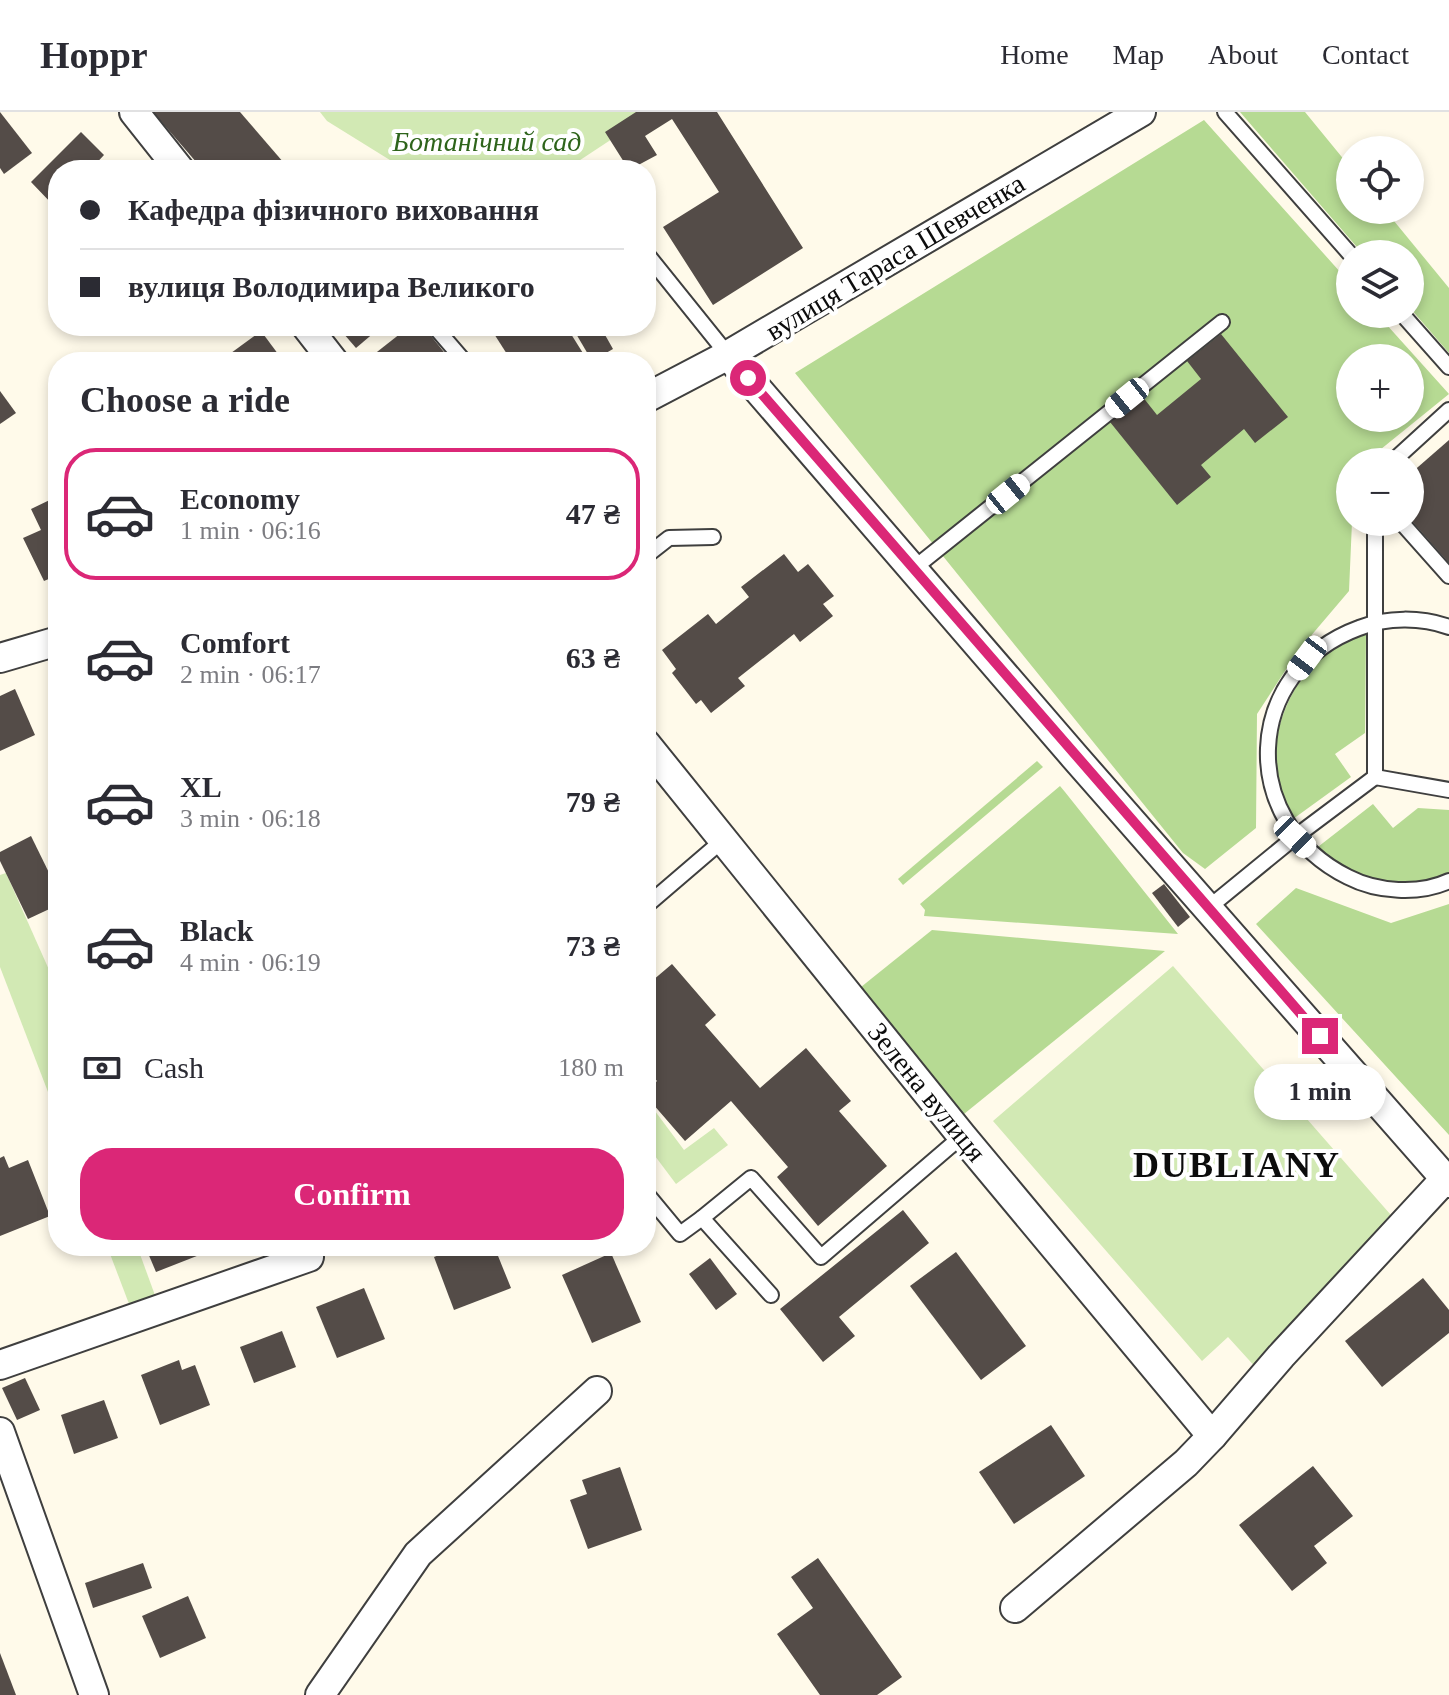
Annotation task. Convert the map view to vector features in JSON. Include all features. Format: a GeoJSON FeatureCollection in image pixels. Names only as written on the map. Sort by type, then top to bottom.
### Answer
{"type":"FeatureCollection","features":[{"type":"Feature","properties":{"kind":"street"},"geometry":{"type":"LineString","coordinates":[[134,112],[172,160]]}},
{"type":"Feature","properties":{"kind":"street","name":"вулиця Тараса Шевченка"},"geometry":{"type":"LineString","coordinates":[[656,393],[728,355],[1141,112]]}},
{"type":"Feature","properties":{"kind":"street"},"geometry":{"type":"LineString","coordinates":[[314,336],[326,352]]}},
{"type":"Feature","properties":{"kind":"street"},"geometry":{"type":"LineString","coordinates":[[728,355],[1207,909],[1447,1181],[1281,1356],[1186,1463],[1015,1608]]}},
{"type":"Feature","properties":{"kind":"street"},"geometry":{"type":"LineString","coordinates":[[0,658],[48,644]]}},
{"type":"Feature","properties":{"kind":"street","name":"Зелена вулиця"},"geometry":{"type":"LineString","coordinates":[[656,756],[962,1136],[1212,1436]]}},
{"type":"Feature","properties":{"kind":"street"},"geometry":{"type":"LineString","coordinates":[[0,1365],[309,1257]]}},
{"type":"Feature","properties":{"kind":"street"},"geometry":{"type":"LineString","coordinates":[[320,1695],[418,1554],[597,1391]]}},
{"type":"Feature","properties":{"kind":"street"},"geometry":{"type":"LineString","coordinates":[[0,1432],[94,1695]]}},
{"type":"Feature","properties":{"kind":"lane"},"geometry":{"type":"LineString","coordinates":[[1225,112],[1338,240]]}},
{"type":"Feature","properties":{"kind":"lane"},"geometry":{"type":"LineString","coordinates":[[656,265],[728,355]]}},
{"type":"Feature","properties":{"kind":"lane"},"geometry":{"type":"LineString","coordinates":[[913,569],[1222,322]]}},
{"type":"Feature","properties":{"kind":"lane"},"geometry":{"type":"LineString","coordinates":[[1414,328],[1449,367]]}},
{"type":"Feature","properties":{"kind":"lane"},"geometry":{"type":"LineString","coordinates":[[443,336],[456,352]]}},
{"type":"Feature","properties":{"kind":"lane"},"geometry":{"type":"LineString","coordinates":[[1407,448],[1449,410]]}},
{"type":"Feature","properties":{"kind":"lane"},"geometry":{"type":"LineString","coordinates":[[1375,536],[1375,777]]}},
{"type":"Feature","properties":{"kind":"lane"},"geometry":{"type":"LineString","coordinates":[[1413,536],[1449,576]]}},
{"type":"Feature","properties":{"kind":"lane"},"geometry":{"type":"LineString","coordinates":[[656,548],[669,538],[713,537]]}},
{"type":"Feature","properties":{"kind":"lane"},"geometry":{"type":"LineString","coordinates":[[1449,627],[1410,619],[1375,622],[1338,635],[1307,658],[1284,690],[1270,726],[1267,765],[1276,803],[1295,837],[1324,865],[1361,884],[1401,890],[1449,881]]}},
{"type":"Feature","properties":{"kind":"lane"},"geometry":{"type":"LineString","coordinates":[[1207,909],[1375,777],[1449,790]]}},
{"type":"Feature","properties":{"kind":"lane"},"geometry":{"type":"LineString","coordinates":[[656,897],[723,840]]}},
{"type":"Feature","properties":{"kind":"lane"},"geometry":{"type":"LineString","coordinates":[[656,1205],[680,1234],[751,1178],[821,1257],[962,1136]]}},
{"type":"Feature","properties":{"kind":"lane"},"geometry":{"type":"LineString","coordinates":[[702,1218],[771,1295]]}},
{"type":"Feature","properties":{"kind":"green space","name":"Ботанічний сад"},"geometry":{"type":"Polygon","coordinates":[[[320,112],[653,112],[580,160],[390,160],[327,121],[320,112]]]}},
{"type":"Feature","properties":{"kind":"green space"},"geometry":{"type":"Polygon","coordinates":[[[1240,112],[1305,112],[1336,150],[1336,223],[1240,112]]]}},
{"type":"Feature","properties":{"kind":"green space"},"geometry":{"type":"Polygon","coordinates":[[[1204,120],[1336,267],[1336,328],[1390,328],[1404,344],[1336,344],[1336,432],[1402,432],[1382,448],[1336,448],[1336,536],[1351,536],[1349,591],[1298,651],[1257,714],[1256,828],[1205,869],[1183,853],[795,373],[1204,120]]]}},
{"type":"Feature","properties":{"kind":"green space"},"geometry":{"type":"Polygon","coordinates":[[[1337,224],[1396,224],[1410,240],[1351,240],[1337,224]]]}},
{"type":"Feature","properties":{"kind":"green space"},"geometry":{"type":"Polygon","coordinates":[[[1424,258],[1449,288],[1449,353],[1424,324],[1424,258]]]}},
{"type":"Feature","properties":{"kind":"green space"},"geometry":{"type":"Polygon","coordinates":[[[1424,366],[1449,394],[1424,414],[1424,366]]]}},
{"type":"Feature","properties":{"kind":"green space"},"geometry":{"type":"Polygon","coordinates":[[[1366,634],[1365,733],[1335,754],[1351,777],[1293,819],[1280,794],[1275,766],[1277,737],[1285,709],[1299,683],[1317,661],[1340,644],[1366,634]]]}},
{"type":"Feature","properties":{"kind":"green space"},"geometry":{"type":"Polygon","coordinates":[[[1037,761],[1043,767],[903,885],[898,879],[1037,761]]]}},
{"type":"Feature","properties":{"kind":"green space"},"geometry":{"type":"Polygon","coordinates":[[[1060,786],[1178,934],[924,916],[925,910],[920,904],[1060,786]]]}},
{"type":"Feature","properties":{"kind":"green space"},"geometry":{"type":"Polygon","coordinates":[[[1373,804],[1393,828],[1418,808],[1449,810],[1449,873],[1418,882],[1373,881],[1314,850],[1373,804]]]}},
{"type":"Feature","properties":{"kind":"green space"},"geometry":{"type":"Polygon","coordinates":[[[6,873],[48,968],[48,1092],[0,967],[0,875],[6,873]]]}},
{"type":"Feature","properties":{"kind":"green space"},"geometry":{"type":"Polygon","coordinates":[[[1296,888],[1391,923],[1449,904],[1449,1135],[1256,924],[1296,888]]]}},
{"type":"Feature","properties":{"kind":"green space"},"geometry":{"type":"Polygon","coordinates":[[[932,930],[1165,951],[964,1114],[861,987],[932,930]]]}},
{"type":"Feature","properties":{"kind":"green space"},"geometry":{"type":"Polygon","coordinates":[[[1173,966],[1397,1222],[1258,1370],[1228,1337],[1202,1361],[993,1121],[1173,966]]]}},
{"type":"Feature","properties":{"kind":"green space"},"geometry":{"type":"Polygon","coordinates":[[[656,1112],[684,1150],[714,1128],[728,1145],[676,1184],[656,1157],[656,1112]]]}},
{"type":"Feature","properties":{"kind":"green space"},"geometry":{"type":"Polygon","coordinates":[[[111,1256],[141,1256],[160,1309],[134,1317],[111,1256]]]}},
{"type":"Feature","properties":{"kind":"building"},"geometry":{"type":"Polygon","coordinates":[[[0,112],[32,153],[4,174],[0,168],[0,112]]]}},
{"type":"Feature","properties":{"kind":"building"},"geometry":{"type":"Polygon","coordinates":[[[153,112],[240,112],[281,160],[194,160],[153,112]]]}},
{"type":"Feature","properties":{"kind":"building"},"geometry":{"type":"Polygon","coordinates":[[[636,112],[717,112],[803,248],[713,305],[663,227],[719,192],[672,119],[645,136],[657,155],[648,160],[623,160],[605,132],[636,112]]]}},
{"type":"Feature","properties":{"kind":"building"},"geometry":{"type":"Polygon","coordinates":[[[81,132],[104,155],[99,160],[53,160],[81,132]]]}},
{"type":"Feature","properties":{"kind":"building"},"geometry":{"type":"Polygon","coordinates":[[[48,165],[48,200],[31,182],[48,165]]]}},
{"type":"Feature","properties":{"kind":"building"},"geometry":{"type":"Polygon","coordinates":[[[1221,334],[1288,417],[1255,443],[1244,429],[1201,465],[1211,477],[1177,505],[1110,422],[1142,396],[1157,415],[1201,379],[1187,361],[1221,334]]]}},
{"type":"Feature","properties":{"kind":"building"},"geometry":{"type":"Polygon","coordinates":[[[254,336],[265,336],[277,352],[232,352],[254,336]]]}},
{"type":"Feature","properties":{"kind":"building"},"geometry":{"type":"Polygon","coordinates":[[[346,336],[370,336],[356,348],[346,336]]]}},
{"type":"Feature","properties":{"kind":"building"},"geometry":{"type":"Polygon","coordinates":[[[397,336],[431,336],[444,352],[377,352],[397,336]]]}},
{"type":"Feature","properties":{"kind":"building"},"geometry":{"type":"Polygon","coordinates":[[[495,336],[572,336],[582,352],[506,352],[495,336]]]}},
{"type":"Feature","properties":{"kind":"building"},"geometry":{"type":"Polygon","coordinates":[[[577,336],[606,336],[613,349],[608,352],[587,352],[577,336]]]}},
{"type":"Feature","properties":{"kind":"building"},"geometry":{"type":"Polygon","coordinates":[[[0,391],[16,413],[0,424],[0,391]]]}},
{"type":"Feature","properties":{"kind":"building"},"geometry":{"type":"Polygon","coordinates":[[[1449,440],[1449,563],[1424,535],[1424,462],[1449,440]]]}},
{"type":"Feature","properties":{"kind":"building"},"geometry":{"type":"Polygon","coordinates":[[[48,501],[48,579],[44,581],[23,538],[41,530],[31,509],[48,501]]]}},
{"type":"Feature","properties":{"kind":"building"},"geometry":{"type":"Polygon","coordinates":[[[784,554],[798,572],[808,564],[834,596],[823,604],[833,616],[800,642],[794,634],[738,678],[745,686],[711,713],[701,700],[696,704],[672,673],[676,669],[662,650],[708,614],[716,624],[749,597],[741,587],[784,554]]]}},
{"type":"Feature","properties":{"kind":"building"},"geometry":{"type":"Polygon","coordinates":[[[15,689],[35,735],[0,751],[0,696],[15,689]]]}},
{"type":"Feature","properties":{"kind":"building"},"geometry":{"type":"Polygon","coordinates":[[[31,836],[48,871],[48,910],[28,919],[0,861],[0,852],[31,836]]]}},
{"type":"Feature","properties":{"kind":"building"},"geometry":{"type":"Polygon","coordinates":[[[1164,884],[1190,917],[1178,927],[1152,893],[1164,884]]]}},
{"type":"Feature","properties":{"kind":"building"},"geometry":{"type":"Polygon","coordinates":[[[672,964],[716,1015],[705,1025],[760,1088],[806,1048],[851,1101],[839,1111],[887,1166],[818,1226],[777,1177],[788,1167],[731,1101],[685,1141],[656,1108],[656,978],[672,964]]]}},
{"type":"Feature","properties":{"kind":"building"},"geometry":{"type":"Polygon","coordinates":[[[4,1156],[9,1168],[28,1160],[48,1217],[0,1236],[0,1158],[4,1156]]]}},
{"type":"Feature","properties":{"kind":"building"},"geometry":{"type":"Polygon","coordinates":[[[903,1210],[929,1243],[839,1317],[855,1336],[823,1362],[780,1309],[903,1210]]]}},
{"type":"Feature","properties":{"kind":"building"},"geometry":{"type":"Polygon","coordinates":[[[956,1252],[1026,1346],[981,1380],[910,1286],[956,1252]]]}},
{"type":"Feature","properties":{"kind":"building"},"geometry":{"type":"Polygon","coordinates":[[[149,1256],[197,1256],[156,1272],[149,1256]]]}},
{"type":"Feature","properties":{"kind":"building"},"geometry":{"type":"Polygon","coordinates":[[[498,1256],[511,1288],[454,1310],[434,1257],[498,1256]]]}},
{"type":"Feature","properties":{"kind":"building"},"geometry":{"type":"Polygon","coordinates":[[[604,1256],[612,1256],[641,1322],[592,1343],[562,1275],[604,1256]]]}},
{"type":"Feature","properties":{"kind":"building"},"geometry":{"type":"Polygon","coordinates":[[[710,1258],[737,1294],[716,1310],[689,1274],[710,1258]]]}},
{"type":"Feature","properties":{"kind":"building"},"geometry":{"type":"Polygon","coordinates":[[[1423,1278],[1449,1310],[1449,1333],[1382,1387],[1345,1341],[1423,1278]]]}},
{"type":"Feature","properties":{"kind":"building"},"geometry":{"type":"Polygon","coordinates":[[[364,1288],[385,1339],[337,1358],[316,1307],[364,1288]]]}},
{"type":"Feature","properties":{"kind":"building"},"geometry":{"type":"Polygon","coordinates":[[[282,1331],[296,1367],[254,1383],[240,1347],[282,1331]]]}},
{"type":"Feature","properties":{"kind":"building"},"geometry":{"type":"Polygon","coordinates":[[[179,1360],[182,1370],[195,1365],[210,1405],[160,1425],[141,1375],[179,1360]]]}},
{"type":"Feature","properties":{"kind":"building"},"geometry":{"type":"Polygon","coordinates":[[[25,1378],[40,1410],[17,1420],[2,1388],[25,1378]]]}},
{"type":"Feature","properties":{"kind":"building"},"geometry":{"type":"Polygon","coordinates":[[[104,1400],[118,1438],[74,1454],[61,1415],[104,1400]]]}},
{"type":"Feature","properties":{"kind":"building"},"geometry":{"type":"Polygon","coordinates":[[[1051,1425],[1085,1476],[1014,1524],[979,1472],[1051,1425]]]}},
{"type":"Feature","properties":{"kind":"building"},"geometry":{"type":"Polygon","coordinates":[[[1313,1466],[1353,1516],[1314,1546],[1327,1563],[1292,1591],[1239,1525],[1313,1466]]]}},
{"type":"Feature","properties":{"kind":"building"},"geometry":{"type":"Polygon","coordinates":[[[620,1467],[642,1530],[588,1549],[570,1500],[587,1494],[582,1480],[620,1467]]]}},
{"type":"Feature","properties":{"kind":"building"},"geometry":{"type":"Polygon","coordinates":[[[818,1558],[902,1677],[877,1695],[820,1695],[777,1634],[813,1608],[791,1577],[818,1558]]]}},
{"type":"Feature","properties":{"kind":"building"},"geometry":{"type":"Polygon","coordinates":[[[143,1563],[152,1588],[93,1608],[85,1583],[143,1563]]]}},
{"type":"Feature","properties":{"kind":"building"},"geometry":{"type":"Polygon","coordinates":[[[188,1596],[206,1638],[160,1658],[142,1616],[188,1596]]]}},
{"type":"Feature","properties":{"kind":"building"},"geometry":{"type":"Polygon","coordinates":[[[0,1653],[16,1695],[0,1695],[0,1653]]]}},
{"type":"Feature","properties":{"kind":"district","name":"DUBLIANY"},"geometry":{"type":"Point","coordinates":[1237,1165]}},
{"type":"Feature","properties":{"kind":"route"},"geometry":{"type":"LineString","coordinates":[[748,378],[1320,1036]]}}]}
